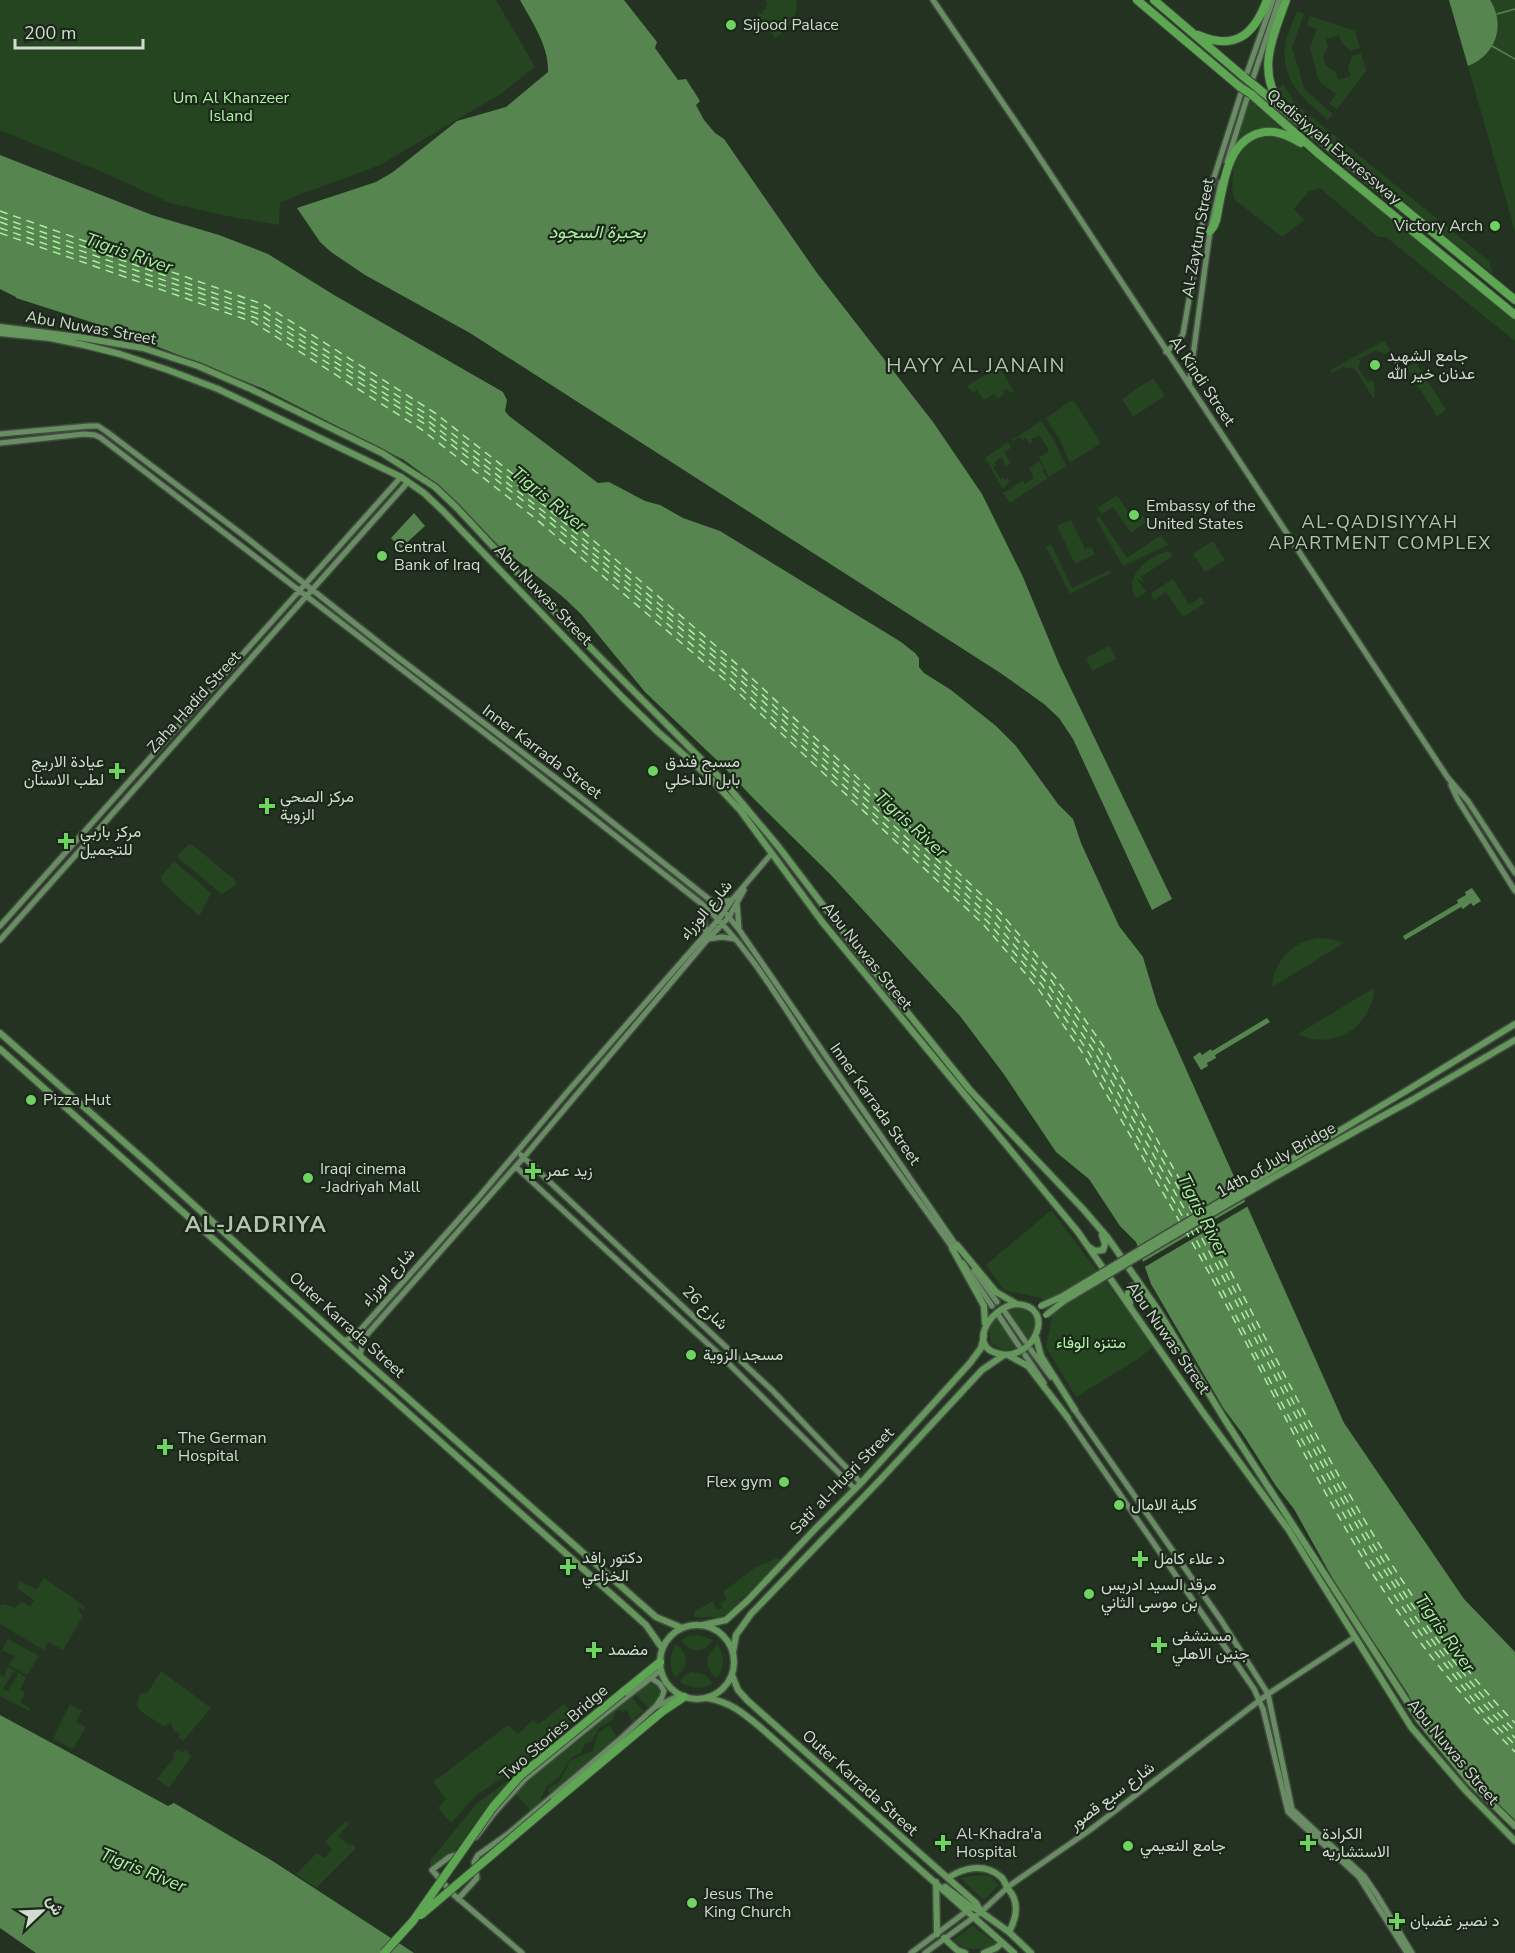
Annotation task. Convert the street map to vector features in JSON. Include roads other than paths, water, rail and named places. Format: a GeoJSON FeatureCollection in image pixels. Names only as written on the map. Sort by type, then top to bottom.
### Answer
{"type":"FeatureCollection","features":[{"type":"Feature","properties":{"kind":"highway","name":"Qadisiyyah Expressway"},"geometry":{"type":"LineString","coordinates":[[1137,0],[1240,90],[1515,315]]}},
{"type":"Feature","properties":{"kind":"highway","name":"Qadisiyyah Expressway"},"geometry":{"type":"LineString","coordinates":[[1154,0],[1515,300]]}},
{"type":"Feature","properties":{"kind":"highway"},"geometry":{"type":"LineString","coordinates":[[1191,32],[1218,42],[1241,38],[1255,26],[1267,0]]}},
{"type":"Feature","properties":{"kind":"highway"},"geometry":{"type":"LineString","coordinates":[[1286,0],[1269,51],[1268,71],[1276,96],[1291,115]]}},
{"type":"Feature","properties":{"kind":"highway"},"geometry":{"type":"LineString","coordinates":[[1210,231],[1215,224],[1218,196],[1235,151],[1244,141],[1265,131],[1280,133],[1320,155]]}},
{"type":"Feature","properties":{"kind":"highway","name":"Two Stories Bridge"},"geometry":{"type":"LineString","coordinates":[[384,1953],[413,1921],[493,1807],[520,1776],[622,1692],[660,1666]]}},
{"type":"Feature","properties":{"kind":"highway","name":"Two Stories Bridge"},"geometry":{"type":"LineString","coordinates":[[413,1921],[682,1696]]}},
{"type":"Feature","properties":{"kind":"main road","name":"Abu Nuwas Street"},"geometry":{"type":"LineString","coordinates":[[0,327],[143,348],[198,366],[251,389],[382,453],[435,487],[726,784],[778,846],[854,946],[970,1090],[1108,1238],[1158,1310],[1225,1420],[1412,1710],[1470,1782],[1515,1826]]}},
{"type":"Feature","properties":{"kind":"main road","name":"Abu Nuwas Street"},"geometry":{"type":"LineString","coordinates":[[0,333],[50,338],[84,345],[168,370],[240,399],[401,477],[443,511],[640,715],[718,786],[740,810],[849,956],[1078,1232],[1202,1411],[1270,1503],[1411,1727],[1472,1798],[1515,1841]]}},
{"type":"Feature","properties":{"kind":"main road","name":"14th of July Bridge"},"geometry":{"type":"LineString","coordinates":[[1028,1307],[1041,1306],[1061,1297],[1515,1024]]}},
{"type":"Feature","properties":{"kind":"main road","name":"Outer Karrada Street"},"geometry":{"type":"LineString","coordinates":[[0,1034],[185,1196],[343,1341],[656,1617],[682,1628]]}},
{"type":"Feature","properties":{"kind":"main road","name":"14th of July Bridge"},"geometry":{"type":"LineString","coordinates":[[1039,1326],[1046,1315],[1064,1301],[1314,1153],[1412,1100],[1515,1040]]}},
{"type":"Feature","properties":{"kind":"main road","name":"Outer Karrada Street"},"geometry":{"type":"LineString","coordinates":[[0,1049],[646,1625],[657,1637],[662,1648]]}},
{"type":"Feature","properties":{"kind":"main road"},"geometry":{"type":"LineString","coordinates":[[175,1206],[185,1196]]}},
{"type":"Feature","properties":{"kind":"main road"},"geometry":{"type":"LineString","coordinates":[[1078,1232],[1091,1248],[1100,1252],[1105,1248],[1104,1238],[1083,1209]]}},
{"type":"Feature","properties":{"kind":"main road"},"geometry":{"type":"LineString","coordinates":[[954,1247],[996,1292],[1028,1307],[1036,1314],[1039,1326],[1036,1336],[1024,1349],[1006,1355]]}},
{"type":"Feature","properties":{"kind":"main road"},"geometry":{"type":"LineString","coordinates":[[954,1247],[984,1306],[984,1336],[989,1348],[1028,1366],[1068,1418]]}},
{"type":"Feature","properties":{"kind":"main road"},"geometry":{"type":"LineString","coordinates":[[1144,1326],[1131,1306],[1128,1289],[1133,1286],[1141,1288],[1158,1310]]}},
{"type":"Feature","properties":{"kind":"main road"},"geometry":{"type":"LineString","coordinates":[[985,1326],[999,1310],[1019,1304]]}},
{"type":"Feature","properties":{"kind":"main road","name":"Sati' al-Husri Street"},"geometry":{"type":"LineString","coordinates":[[703,1625],[726,1620],[734,1614],[855,1490],[974,1358],[981,1348],[984,1336]]}},
{"type":"Feature","properties":{"kind":"main road"},"geometry":{"type":"LineString","coordinates":[[1036,1336],[1041,1356],[1075,1410]]}},
{"type":"Feature","properties":{"kind":"main road","name":"Sati' al-Husri Street"},"geometry":{"type":"LineString","coordinates":[[733,1652],[736,1635],[751,1614],[982,1370],[1006,1355]]}},
{"type":"Feature","properties":{"kind":"main road"},"geometry":{"type":"LineString","coordinates":[[370,1379],[377,1371]]}},
{"type":"Feature","properties":{"kind":"main road"},"geometry":{"type":"LineString","coordinates":[[692,1625],[703,1625],[722,1634],[733,1652],[732,1675],[726,1685],[707,1698],[696,1699],[682,1696],[668,1685],[660,1666],[662,1648],[670,1636],[692,1625]]}},
{"type":"Feature","properties":{"kind":"main road","name":"Outer Karrada Street"},"geometry":{"type":"LineString","coordinates":[[732,1675],[738,1690],[748,1701],[948,1878],[968,1900]]}},
{"type":"Feature","properties":{"kind":"main road","name":"Outer Karrada Street"},"geometry":{"type":"LineString","coordinates":[[707,1698],[723,1700],[742,1712],[967,1911],[978,1914],[1002,1943],[1014,1953]]}},
{"type":"Feature","properties":{"kind":"main road"},"geometry":{"type":"LineString","coordinates":[[948,1878],[965,1869],[983,1869],[998,1874],[1004,1879],[1007,1888],[1013,1892],[1017,1909],[1009,1932]]}},
{"type":"Feature","properties":{"kind":"main road"},"geometry":{"type":"LineString","coordinates":[[937,1934],[937,1884],[968,1900],[978,1914],[1009,1932],[1031,1953]]}},
{"type":"Feature","properties":{"kind":"main road"},"geometry":{"type":"LineString","coordinates":[[944,1938],[957,1950],[965,1953]]}},
{"type":"Feature","properties":{"kind":"main road"},"geometry":{"type":"LineString","coordinates":[[984,1953],[1002,1943]]}},
{"type":"Feature","properties":{"kind":"street","name":"Al Kindi Street"},"geometry":{"type":"LineString","coordinates":[[933,0],[1018,124],[1448,778],[1468,801],[1515,873]]}},
{"type":"Feature","properties":{"kind":"street"},"geometry":{"type":"LineString","coordinates":[[1246,75],[1273,0]]}},
{"type":"Feature","properties":{"kind":"street"},"geometry":{"type":"LineString","coordinates":[[1254,81],[1279,0]]}},
{"type":"Feature","properties":{"kind":"street","name":"Al-Zaytun Street"},"geometry":{"type":"LineString","coordinates":[[1166,352],[1178,342],[1183,334],[1209,193],[1240,90]]}},
{"type":"Feature","properties":{"kind":"street","name":"Al-Zaytun Street"},"geometry":{"type":"LineString","coordinates":[[1218,196],[1249,96]]}},
{"type":"Feature","properties":{"kind":"street"},"geometry":{"type":"LineString","coordinates":[[1209,193],[1218,196]]}},
{"type":"Feature","properties":{"kind":"street","name":"Al-Zaytun Street"},"geometry":{"type":"LineString","coordinates":[[1189,385],[1210,231]]}},
{"type":"Feature","properties":{"kind":"street","name":"Inner Karrada Street"},"geometry":{"type":"LineString","coordinates":[[0,434],[98,426],[208,508],[724,911],[740,931],[954,1247]]}},
{"type":"Feature","properties":{"kind":"street","name":"Inner Karrada Street"},"geometry":{"type":"LineString","coordinates":[[0,443],[84,434],[95,435],[513,755],[702,904],[735,939],[954,1247]]}},
{"type":"Feature","properties":{"kind":"street","name":"Zaha Hadid Street"},"geometry":{"type":"LineString","coordinates":[[0,926],[401,477]]}},
{"type":"Feature","properties":{"kind":"street","name":"Zaha Hadid Street"},"geometry":{"type":"LineString","coordinates":[[0,940],[408,482]]}},
{"type":"Feature","properties":{"kind":"street"},"geometry":{"type":"LineString","coordinates":[[386,658],[391,652]]}},
{"type":"Feature","properties":{"kind":"street"},"geometry":{"type":"LineString","coordinates":[[227,674],[233,679]]}},
{"type":"Feature","properties":{"kind":"street"},"geometry":{"type":"LineString","coordinates":[[463,718],[468,712]]}},
{"type":"Feature","properties":{"kind":"street","name":"Al Kindi Street"},"geometry":{"type":"LineString","coordinates":[[1448,778],[1458,800],[1515,891]]}},
{"type":"Feature","properties":{"kind":"street"},"geometry":{"type":"LineString","coordinates":[[1480,835],[1487,830]]}},
{"type":"Feature","properties":{"kind":"street","name":"شارع الوزراء"},"geometry":{"type":"LineString","coordinates":[[343,1341],[354,1337],[477,1199],[720,921],[724,911],[771,853]]}},
{"type":"Feature","properties":{"kind":"street"},"geometry":{"type":"LineString","coordinates":[[713,903],[734,901],[740,931]]}},
{"type":"Feature","properties":{"kind":"street","name":"شارع الوزراء"},"geometry":{"type":"LineString","coordinates":[[720,921],[729,917],[734,901]]}},
{"type":"Feature","properties":{"kind":"street"},"geometry":{"type":"LineString","coordinates":[[702,904],[707,936],[735,939]]}},
{"type":"Feature","properties":{"kind":"street","name":"شارع الوزراء"},"geometry":{"type":"LineString","coordinates":[[360,1356],[363,1340],[524,1158],[707,936]]}},
{"type":"Feature","properties":{"kind":"street"},"geometry":{"type":"LineString","coordinates":[[543,1121],[549,1127]]}},
{"type":"Feature","properties":{"kind":"street","name":"شارع 26"},"geometry":{"type":"LineString","coordinates":[[518,1151],[773,1391],[861,1483]]}},
{"type":"Feature","properties":{"kind":"street","name":"شارع 26"},"geometry":{"type":"LineString","coordinates":[[516,1167],[709,1345],[855,1490]]}},
{"type":"Feature","properties":{"kind":"street"},"geometry":{"type":"LineString","coordinates":[[477,1199],[482,1205]]}},
{"type":"Feature","properties":{"kind":"street"},"geometry":{"type":"LineString","coordinates":[[954,1247],[995,1304]]}},
{"type":"Feature","properties":{"kind":"street"},"geometry":{"type":"LineString","coordinates":[[408,1276],[414,1281]]}},
{"type":"Feature","properties":{"kind":"street"},"geometry":{"type":"LineString","coordinates":[[1019,1346],[1002,1314],[1025,1341]]}},
{"type":"Feature","properties":{"kind":"street"},"geometry":{"type":"LineString","coordinates":[[709,1345],[716,1337]]}},
{"type":"Feature","properties":{"kind":"street"},"geometry":{"type":"LineString","coordinates":[[1031,1350],[1221,1620],[1268,1694],[1292,1809],[1364,1876],[1413,1953]]}},
{"type":"Feature","properties":{"kind":"street"},"geometry":{"type":"LineString","coordinates":[[1025,1354],[1254,1689],[1263,1709],[1288,1812],[1359,1877],[1407,1953]]}},
{"type":"Feature","properties":{"kind":"street","name":"شارع سبع قصور"},"geometry":{"type":"LineString","coordinates":[[925,1953],[978,1914],[1007,1888],[1090,1830],[1268,1694],[1355,1637]]}},
{"type":"Feature","properties":{"kind":"street"},"geometry":{"type":"LineString","coordinates":[[522,1953],[458,1899],[432,1870],[450,1857],[465,1852],[495,1812],[525,1779],[651,1678],[660,1666]]}},
{"type":"Feature","properties":{"kind":"street"},"geometry":{"type":"LineString","coordinates":[[458,1899],[477,1878],[474,1862],[478,1856],[509,1833],[655,1707],[664,1691],[660,1684],[651,1678]]}},
{"type":"Feature","properties":{"kind":"street"},"geometry":{"type":"LineString","coordinates":[[655,1707],[682,1696]]}},
{"type":"Feature","properties":{"kind":"street"},"geometry":{"type":"LineString","coordinates":[[911,1953],[967,1911]]}},
{"type":"Feature","properties":{"kind":"water","name":"بحيرة السجود"},"geometry":{"type":"Polygon","coordinates":[[[520,0],[624,0],[657,42],[655,48],[678,80],[686,79],[700,101],[696,105],[704,120],[715,133],[724,139],[817,273],[933,422],[982,494],[1023,577],[1059,664],[1172,899],[1152,910],[1073,739],[1059,718],[1044,704],[1002,674],[470,333],[365,275],[320,242],[297,208],[376,182],[393,172],[457,121],[506,107],[548,72],[543,44],[520,0]]]}},
{"type":"Feature","properties":{"kind":"water"},"geometry":{"type":"Polygon","coordinates":[[[1449,0],[1490,0],[1495,10],[1496,38],[1486,55],[1468,66],[1449,0]]]}},
{"type":"Feature","properties":{"kind":"water","name":"Tigris River"},"geometry":{"type":"Polygon","coordinates":[[[0,155],[152,215],[219,235],[268,254],[334,295],[503,392],[507,400],[505,411],[509,416],[598,483],[609,482],[683,518],[720,531],[901,642],[919,658],[919,667],[924,673],[951,690],[996,726],[1016,746],[1058,804],[1073,819],[1081,843],[1119,926],[1143,957],[1157,1004],[1344,1423],[1464,1599],[1515,1652],[1515,1823],[1454,1761],[1417,1714],[1408,1694],[1380,1651],[1358,1624],[1294,1509],[1224,1409],[1151,1284],[1136,1242],[1120,1226],[1089,1179],[1056,1152],[1003,1073],[960,1016],[831,875],[723,766],[645,692],[581,614],[498,545],[438,485],[404,460],[264,389],[113,329],[16,298],[0,289],[0,155]]]}},
{"type":"Feature","properties":{"kind":"water"},"geometry":{"type":"Polygon","coordinates":[[[414,513],[425,526],[401,548],[391,538],[414,513]]]}},
{"type":"Feature","properties":{"kind":"water"},"geometry":{"type":"Polygon","coordinates":[[[1472,888],[1481,901],[1473,906],[1471,903],[1463,909],[1461,907],[1405,940],[1403,936],[1458,903],[1457,900],[1472,888]]]}},
{"type":"Feature","properties":{"kind":"water"},"geometry":{"type":"Polygon","coordinates":[[[1267,1018],[1270,1022],[1215,1055],[1216,1058],[1201,1070],[1193,1057],[1200,1052],[1202,1055],[1211,1049],[1212,1051],[1267,1018]]]}},
{"type":"Feature","properties":{"kind":"water","name":"Tigris River"},"geometry":{"type":"Polygon","coordinates":[[[0,1715],[168,1806],[174,1803],[271,1860],[414,1953],[36,1953],[0,1928],[0,1715]]]}},
{"type":"Feature","properties":{"kind":"waterway"},"geometry":{"type":"LineString","coordinates":[[1497,14],[1515,9]]}},
{"type":"Feature","properties":{"kind":"waterway"},"geometry":{"type":"LineString","coordinates":[[1492,46],[1515,59]]}},
{"type":"Feature","properties":{"kind":"place","name":"Sijood Palace"},"geometry":{"type":"Point","coordinates":[731,25]}},
{"type":"Feature","properties":{"kind":"place","name":"Victory Arch"},"geometry":{"type":"Point","coordinates":[1495,226]}},
{"type":"Feature","properties":{"kind":"place","name":"جامع الشهيد عدنان خير الله"},"geometry":{"type":"Point","coordinates":[1375,365]}},
{"type":"Feature","properties":{"kind":"place","name":"Embassy of the United States"},"geometry":{"type":"Point","coordinates":[1134,515]}},
{"type":"Feature","properties":{"kind":"place","name":"Central Bank of Iraq"},"geometry":{"type":"Point","coordinates":[382,556]}},
{"type":"Feature","properties":{"kind":"place","name":"عيادة الاريج لطب الاسنان"},"geometry":{"type":"Point","coordinates":[117,771]}},
{"type":"Feature","properties":{"kind":"place","name":"مسبح فندق بابل الداخلي"},"geometry":{"type":"Point","coordinates":[653,771]}},
{"type":"Feature","properties":{"kind":"place","name":"مركز الصحي الزوية"},"geometry":{"type":"Point","coordinates":[267,806]}},
{"type":"Feature","properties":{"kind":"place","name":"مركز باربي للتجميل"},"geometry":{"type":"Point","coordinates":[66,841]}},
{"type":"Feature","properties":{"kind":"place","name":"Pizza Hut"},"geometry":{"type":"Point","coordinates":[31,1100]}},
{"type":"Feature","properties":{"kind":"place","name":"زيد عمر"},"geometry":{"type":"Point","coordinates":[533,1171]}},
{"type":"Feature","properties":{"kind":"place","name":"Iraqi cinema -Jadriyah Mall"},"geometry":{"type":"Point","coordinates":[308,1178]}},
{"type":"Feature","properties":{"kind":"place","name":"مسجد الزوية"},"geometry":{"type":"Point","coordinates":[691,1355]}},
{"type":"Feature","properties":{"kind":"place","name":"The German Hospital"},"geometry":{"type":"Point","coordinates":[165,1447]}},
{"type":"Feature","properties":{"kind":"place","name":"Flex gym"},"geometry":{"type":"Point","coordinates":[784,1482]}},
{"type":"Feature","properties":{"kind":"place","name":"كلية الامال"},"geometry":{"type":"Point","coordinates":[1119,1505]}},
{"type":"Feature","properties":{"kind":"place","name":"د علاء كامل"},"geometry":{"type":"Point","coordinates":[1140,1559]}},
{"type":"Feature","properties":{"kind":"place","name":"دكتور رافد الخزاعي"},"geometry":{"type":"Point","coordinates":[568,1567]}},
{"type":"Feature","properties":{"kind":"place","name":"مرقد السيد ادريس بن موسى الثاني"},"geometry":{"type":"Point","coordinates":[1089,1594]}},
{"type":"Feature","properties":{"kind":"place","name":"مستشفى جنين الاهلي"},"geometry":{"type":"Point","coordinates":[1159,1645]}},
{"type":"Feature","properties":{"kind":"place","name":"مضمد"},"geometry":{"type":"Point","coordinates":[594,1650]}},
{"type":"Feature","properties":{"kind":"place","name":"Al-Khadra'a Hospital"},"geometry":{"type":"Point","coordinates":[943,1843]}},
{"type":"Feature","properties":{"kind":"place","name":"الكرادة الاستشاريه"},"geometry":{"type":"Point","coordinates":[1308,1843]}},
{"type":"Feature","properties":{"kind":"place","name":"جامع النعيمي"},"geometry":{"type":"Point","coordinates":[1128,1846]}},
{"type":"Feature","properties":{"kind":"place","name":"Jesus The King Church"},"geometry":{"type":"Point","coordinates":[692,1903]}},
{"type":"Feature","properties":{"kind":"place","name":"د نصير غضبان"},"geometry":{"type":"Point","coordinates":[1397,1921]}},
{"type":"Feature","properties":{"kind":"district","name":"HAYY AL JANAIN"},"geometry":{"type":"Point","coordinates":[976,365]}},
{"type":"Feature","properties":{"kind":"district","name":"AL-QADISIYYAH APARTMENT COMPLEX"},"geometry":{"type":"Point","coordinates":[1380,532]}},
{"type":"Feature","properties":{"kind":"district","name":"AL-JADRIYA"},"geometry":{"type":"Point","coordinates":[256,1225]}},
{"type":"Feature","properties":{"kind":"park label","name":"Um Al Khanzeer Island"},"geometry":{"type":"Point","coordinates":[231,107]}},
{"type":"Feature","properties":{"kind":"park label","name":"متنزه الوفاء"},"geometry":{"type":"Point","coordinates":[1091,1343]}}]}
